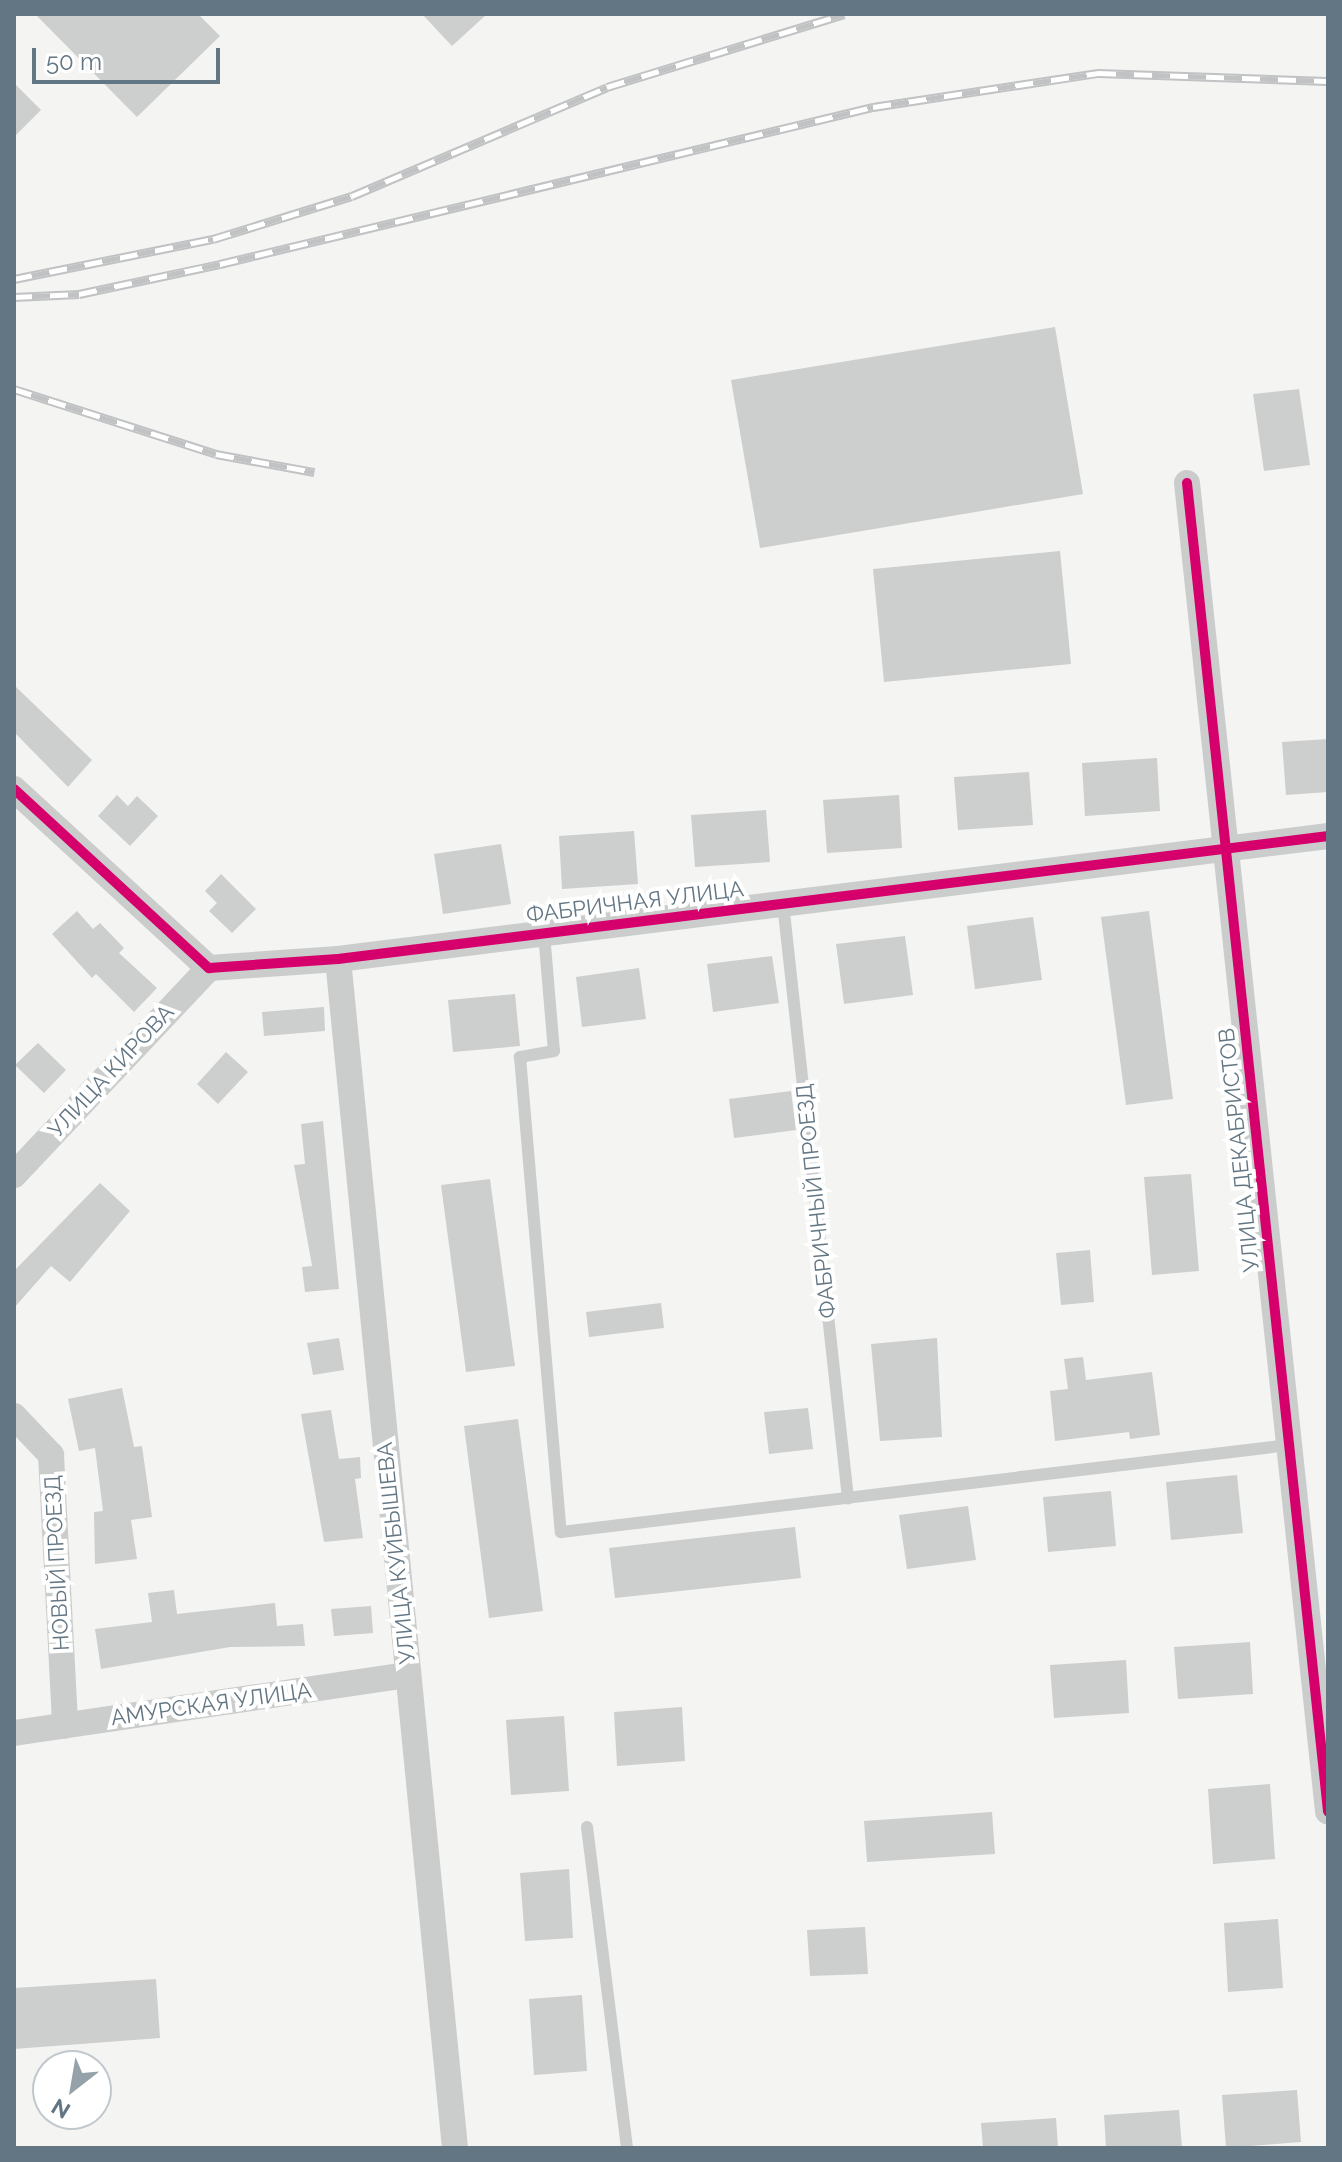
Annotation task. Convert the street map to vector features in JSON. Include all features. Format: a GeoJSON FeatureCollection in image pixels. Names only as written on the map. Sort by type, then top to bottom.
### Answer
{"type":"FeatureCollection","features":[{"type":"Feature","properties":{"kind":"street","name":"УЛИЦА ДЕКАБРИСТОВ"},"geometry":{"type":"LineString","coordinates":[[1187,483],[1328,1812]]}},
{"type":"Feature","properties":{"kind":"street"},"geometry":{"type":"LineString","coordinates":[[14,789],[209,968]]}},
{"type":"Feature","properties":{"kind":"street","name":"ФАБРИЧНАЯ УЛИЦА"},"geometry":{"type":"LineString","coordinates":[[209,968],[338,959],[1328,836]]}},
{"type":"Feature","properties":{"kind":"street","name":"УЛИЦА КУЙБЫШЕВА"},"geometry":{"type":"LineString","coordinates":[[338,959],[455,2148]]}},
{"type":"Feature","properties":{"kind":"street","name":"УЛИЦА КИРОВА"},"geometry":{"type":"LineString","coordinates":[[14,1175],[209,968]]}},
{"type":"Feature","properties":{"kind":"street","name":"НОВЫЙ ПРОЕЗД"},"geometry":{"type":"LineString","coordinates":[[14,1416],[51,1455],[65,1726]]}},
{"type":"Feature","properties":{"kind":"street","name":"АМУРСКАЯ УЛИЦА"},"geometry":{"type":"LineString","coordinates":[[14,1733],[408,1675]]}},
{"type":"Feature","properties":{"kind":"lane","name":"ФАБРИЧНЫЙ ПРОЕЗД"},"geometry":{"type":"LineString","coordinates":[[783,903],[848,1498]]}},
{"type":"Feature","properties":{"kind":"lane"},"geometry":{"type":"LineString","coordinates":[[544,933],[554,1051],[520,1057],[561,1532],[1290,1445]]}},
{"type":"Feature","properties":{"kind":"lane"},"geometry":{"type":"LineString","coordinates":[[587,1827],[627,2148]]}},
{"type":"Feature","properties":{"kind":"building"},"geometry":{"type":"Polygon","coordinates":[[[35,14],[198,14],[220,36],[137,117],[35,14]]]}},
{"type":"Feature","properties":{"kind":"building"},"geometry":{"type":"Polygon","coordinates":[[[422,14],[487,14],[452,46],[422,14]]]}},
{"type":"Feature","properties":{"kind":"building"},"geometry":{"type":"Polygon","coordinates":[[[14,83],[41,110],[14,137],[14,83]]]}},
{"type":"Feature","properties":{"kind":"building"},"geometry":{"type":"Polygon","coordinates":[[[1055,327],[1083,494],[760,548],[731,380],[1055,327]]]}},
{"type":"Feature","properties":{"kind":"building"},"geometry":{"type":"Polygon","coordinates":[[[1299,389],[1310,465],[1264,471],[1253,394],[1299,389]]]}},
{"type":"Feature","properties":{"kind":"building"},"geometry":{"type":"Polygon","coordinates":[[[1060,551],[1071,664],[884,682],[873,569],[1060,551]]]}},
{"type":"Feature","properties":{"kind":"building"},"geometry":{"type":"Polygon","coordinates":[[[14,685],[92,760],[68,787],[14,732],[14,685]]]}},
{"type":"Feature","properties":{"kind":"building"},"geometry":{"type":"Polygon","coordinates":[[[1328,739],[1328,792],[1286,795],[1282,742],[1328,739]]]}},
{"type":"Feature","properties":{"kind":"building"},"geometry":{"type":"Polygon","coordinates":[[[1157,758],[1160,811],[1085,816],[1082,763],[1157,758]]]}},
{"type":"Feature","properties":{"kind":"building"},"geometry":{"type":"Polygon","coordinates":[[[1029,772],[1033,825],[958,830],[954,777],[1029,772]]]}},
{"type":"Feature","properties":{"kind":"building"},"geometry":{"type":"Polygon","coordinates":[[[117,795],[128,806],[137,796],[158,816],[130,846],[98,816],[117,795]]]}},
{"type":"Feature","properties":{"kind":"building"},"geometry":{"type":"Polygon","coordinates":[[[899,795],[902,848],[827,853],[823,800],[899,795]]]}},
{"type":"Feature","properties":{"kind":"building"},"geometry":{"type":"Polygon","coordinates":[[[766,810],[770,862],[695,867],[691,815],[766,810]]]}},
{"type":"Feature","properties":{"kind":"building"},"geometry":{"type":"Polygon","coordinates":[[[634,831],[638,884],[562,889],[559,836],[634,831]]]}},
{"type":"Feature","properties":{"kind":"building"},"geometry":{"type":"Polygon","coordinates":[[[501,844],[511,904],[443,914],[434,854],[501,844]]]}},
{"type":"Feature","properties":{"kind":"building"},"geometry":{"type":"Polygon","coordinates":[[[221,874],[256,909],[232,933],[209,911],[217,903],[205,891],[221,874]]]}},
{"type":"Feature","properties":{"kind":"building"},"geometry":{"type":"Polygon","coordinates":[[[77,911],[93,929],[100,923],[124,948],[119,953],[157,988],[134,1012],[96,974],[92,978],[52,934],[77,911]]]}},
{"type":"Feature","properties":{"kind":"building"},"geometry":{"type":"Polygon","coordinates":[[[1149,911],[1173,1099],[1126,1105],[1101,917],[1149,911]]]}},
{"type":"Feature","properties":{"kind":"building"},"geometry":{"type":"Polygon","coordinates":[[[1033,917],[1042,980],[975,989],[967,926],[1033,917]]]}},
{"type":"Feature","properties":{"kind":"building"},"geometry":{"type":"Polygon","coordinates":[[[905,936],[913,995],[844,1004],[836,944],[905,936]]]}},
{"type":"Feature","properties":{"kind":"building"},"geometry":{"type":"Polygon","coordinates":[[[772,956],[779,1003],[713,1012],[707,964],[772,956]]]}},
{"type":"Feature","properties":{"kind":"building"},"geometry":{"type":"Polygon","coordinates":[[[639,968],[646,1019],[582,1027],[576,977],[639,968]]]}},
{"type":"Feature","properties":{"kind":"building"},"geometry":{"type":"Polygon","coordinates":[[[515,994],[520,1046],[453,1052],[448,1000],[515,994]]]}},
{"type":"Feature","properties":{"kind":"building"},"geometry":{"type":"Polygon","coordinates":[[[324,1007],[325,1031],[264,1036],[262,1012],[324,1007]]]}},
{"type":"Feature","properties":{"kind":"building"},"geometry":{"type":"Polygon","coordinates":[[[38,1043],[66,1070],[44,1093],[15,1065],[38,1043]]]}},
{"type":"Feature","properties":{"kind":"building"},"geometry":{"type":"Polygon","coordinates":[[[226,1052],[248,1072],[218,1104],[197,1084],[226,1052]]]}},
{"type":"Feature","properties":{"kind":"building"},"geometry":{"type":"Polygon","coordinates":[[[791,1091],[796,1130],[734,1138],[729,1099],[791,1091]]]}},
{"type":"Feature","properties":{"kind":"building"},"geometry":{"type":"Polygon","coordinates":[[[323,1121],[339,1289],[305,1292],[302,1267],[312,1266],[294,1165],[305,1164],[301,1124],[323,1121]]]}},
{"type":"Feature","properties":{"kind":"building"},"geometry":{"type":"Polygon","coordinates":[[[1191,1174],[1199,1271],[1152,1275],[1144,1177],[1191,1174]]]}},
{"type":"Feature","properties":{"kind":"building"},"geometry":{"type":"Polygon","coordinates":[[[490,1179],[515,1366],[466,1372],[441,1185],[490,1179]]]}},
{"type":"Feature","properties":{"kind":"building"},"geometry":{"type":"Polygon","coordinates":[[[100,1183],[130,1211],[70,1282],[51,1266],[14,1308],[14,1271],[100,1183]]]}},
{"type":"Feature","properties":{"kind":"building"},"geometry":{"type":"Polygon","coordinates":[[[1090,1250],[1094,1302],[1061,1305],[1056,1253],[1090,1250]]]}},
{"type":"Feature","properties":{"kind":"building"},"geometry":{"type":"Polygon","coordinates":[[[661,1303],[664,1328],[589,1337],[586,1312],[661,1303]]]}},
{"type":"Feature","properties":{"kind":"building"},"geometry":{"type":"Polygon","coordinates":[[[339,1338],[344,1370],[313,1375],[307,1343],[339,1338]]]}},
{"type":"Feature","properties":{"kind":"building"},"geometry":{"type":"Polygon","coordinates":[[[937,1338],[942,1437],[880,1441],[871,1344],[937,1338]]]}},
{"type":"Feature","properties":{"kind":"building"},"geometry":{"type":"Polygon","coordinates":[[[1083,1357],[1086,1380],[1152,1372],[1160,1435],[1130,1439],[1129,1432],[1055,1441],[1050,1391],[1068,1389],[1064,1359],[1083,1357]]]}},
{"type":"Feature","properties":{"kind":"building"},"geometry":{"type":"Polygon","coordinates":[[[122,1388],[134,1447],[142,1446],[152,1517],[131,1520],[137,1559],[95,1564],[94,1512],[103,1511],[95,1448],[79,1451],[68,1399],[122,1388]]]}},
{"type":"Feature","properties":{"kind":"building"},"geometry":{"type":"Polygon","coordinates":[[[808,1408],[813,1449],[769,1454],[764,1412],[808,1408]]]}},
{"type":"Feature","properties":{"kind":"building"},"geometry":{"type":"Polygon","coordinates":[[[331,1410],[339,1459],[360,1457],[361,1478],[355,1479],[363,1538],[324,1542],[301,1414],[331,1410]]]}},
{"type":"Feature","properties":{"kind":"building"},"geometry":{"type":"Polygon","coordinates":[[[518,1419],[543,1611],[489,1618],[464,1426],[518,1419]]]}},
{"type":"Feature","properties":{"kind":"building"},"geometry":{"type":"Polygon","coordinates":[[[1237,1475],[1243,1533],[1171,1540],[1166,1482],[1237,1475]]]}},
{"type":"Feature","properties":{"kind":"building"},"geometry":{"type":"Polygon","coordinates":[[[1111,1491],[1116,1546],[1048,1552],[1043,1497],[1111,1491]]]}},
{"type":"Feature","properties":{"kind":"building"},"geometry":{"type":"Polygon","coordinates":[[[968,1506],[976,1560],[907,1569],[899,1515],[968,1506]]]}},
{"type":"Feature","properties":{"kind":"building"},"geometry":{"type":"Polygon","coordinates":[[[795,1527],[801,1578],[615,1598],[609,1548],[795,1527]]]}},
{"type":"Feature","properties":{"kind":"building"},"geometry":{"type":"Polygon","coordinates":[[[174,1590],[177,1614],[275,1603],[277,1626],[303,1624],[305,1646],[230,1647],[101,1669],[95,1629],[152,1622],[148,1593],[174,1590]]]}},
{"type":"Feature","properties":{"kind":"building"},"geometry":{"type":"Polygon","coordinates":[[[371,1606],[373,1633],[334,1636],[331,1609],[371,1606]]]}},
{"type":"Feature","properties":{"kind":"building"},"geometry":{"type":"Polygon","coordinates":[[[1250,1642],[1253,1694],[1178,1699],[1174,1647],[1250,1642]]]}},
{"type":"Feature","properties":{"kind":"building"},"geometry":{"type":"Polygon","coordinates":[[[1126,1660],[1129,1713],[1054,1718],[1050,1665],[1126,1660]]]}},
{"type":"Feature","properties":{"kind":"building"},"geometry":{"type":"Polygon","coordinates":[[[682,1707],[685,1761],[617,1766],[614,1712],[682,1707]]]}},
{"type":"Feature","properties":{"kind":"building"},"geometry":{"type":"Polygon","coordinates":[[[564,1716],[569,1791],[511,1795],[506,1720],[564,1716]]]}},
{"type":"Feature","properties":{"kind":"building"},"geometry":{"type":"Polygon","coordinates":[[[1270,1784],[1275,1859],[1213,1864],[1208,1789],[1270,1784]]]}},
{"type":"Feature","properties":{"kind":"building"},"geometry":{"type":"Polygon","coordinates":[[[992,1812],[995,1854],[867,1862],[864,1821],[992,1812]]]}},
{"type":"Feature","properties":{"kind":"building"},"geometry":{"type":"Polygon","coordinates":[[[569,1869],[573,1938],[525,1941],[520,1873],[569,1869]]]}},
{"type":"Feature","properties":{"kind":"building"},"geometry":{"type":"Polygon","coordinates":[[[1278,1919],[1283,1988],[1228,1992],[1224,1923],[1278,1919]]]}},
{"type":"Feature","properties":{"kind":"building"},"geometry":{"type":"Polygon","coordinates":[[[865,1927],[868,1974],[810,1976],[807,1930],[865,1927]]]}},
{"type":"Feature","properties":{"kind":"building"},"geometry":{"type":"Polygon","coordinates":[[[156,1979],[160,2038],[14,2049],[14,1988],[156,1979]]]}},
{"type":"Feature","properties":{"kind":"building"},"geometry":{"type":"Polygon","coordinates":[[[582,1995],[587,2071],[534,2075],[529,1999],[582,1995]]]}},
{"type":"Feature","properties":{"kind":"building"},"geometry":{"type":"Polygon","coordinates":[[[1297,2090],[1301,2142],[1226,2148],[1222,2095],[1297,2090]]]}},
{"type":"Feature","properties":{"kind":"building"},"geometry":{"type":"Polygon","coordinates":[[[1179,2110],[1182,2148],[1106,2148],[1104,2115],[1179,2110]]]}},
{"type":"Feature","properties":{"kind":"building"},"geometry":{"type":"Polygon","coordinates":[[[1056,2118],[1058,2148],[983,2148],[981,2123],[1056,2118]]]}},
{"type":"Feature","properties":{"kind":"railway"},"geometry":{"type":"LineString","coordinates":[[14,279],[213,239],[352,196],[607,87],[844,14]]}},
{"type":"Feature","properties":{"kind":"railway"},"geometry":{"type":"LineString","coordinates":[[14,297],[79,294],[220,264],[873,107],[1098,73],[1327,81]]}},
{"type":"Feature","properties":{"kind":"railway"},"geometry":{"type":"LineString","coordinates":[[14,389],[216,454],[314,472]]}},
{"type":"Feature","properties":{"kind":"cycle path"},"geometry":{"type":"LineString","coordinates":[[1187,483],[1328,1812]]}},
{"type":"Feature","properties":{"kind":"cycle path"},"geometry":{"type":"LineString","coordinates":[[14,789],[209,968],[338,959],[1328,836]]}}]}
